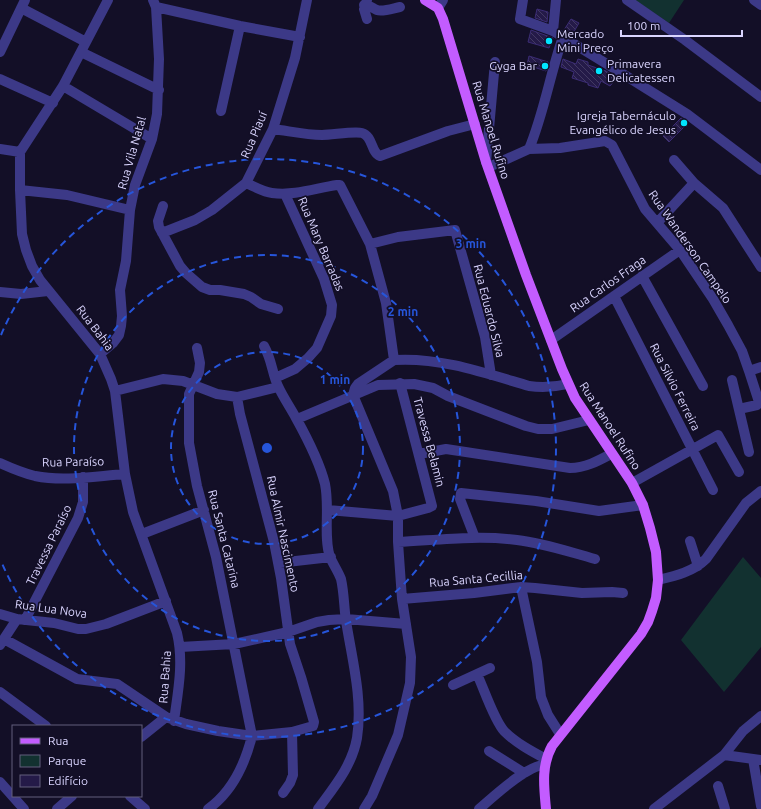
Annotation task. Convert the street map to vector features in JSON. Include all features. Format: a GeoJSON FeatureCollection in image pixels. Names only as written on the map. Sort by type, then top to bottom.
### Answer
{"type":"FeatureCollection","features":[{"type":"Feature","properties":{"kind":"main road","name":"Rua Manoel Rufino"},"geometry":{"type":"LineString","coordinates":[[424,0],[440,4],[445,26],[488,165],[526,275],[568,384],[589,420],[632,483],[642,505],[656,552],[658,580],[656,598],[648,622],[641,634],[560,734],[552,746],[545,762]]}},
{"type":"Feature","properties":{"kind":"main road"},"geometry":{"type":"LineString","coordinates":[[545,762],[544,788],[546,809]]}},
{"type":"Feature","properties":{"kind":"street"},"geometry":{"type":"LineString","coordinates":[[0,149],[20,152],[53,103],[108,0]]}},
{"type":"Feature","properties":{"kind":"street","name":"Rua Piauí"},"geometry":{"type":"LineString","coordinates":[[162,233],[196,220],[212,210],[246,183],[273,129],[300,37],[307,0]]}},
{"type":"Feature","properties":{"kind":"street"},"geometry":{"type":"LineString","coordinates":[[523,0],[520,19],[553,31],[687,114],[761,170]]}},
{"type":"Feature","properties":{"kind":"street"},"geometry":{"type":"LineString","coordinates":[[553,31],[556,0]]}},
{"type":"Feature","properties":{"kind":"street"},"geometry":{"type":"LineString","coordinates":[[627,0],[759,92]]}},
{"type":"Feature","properties":{"kind":"street"},"geometry":{"type":"LineString","coordinates":[[365,2],[377,10],[400,7]]}},
{"type":"Feature","properties":{"kind":"street"},"geometry":{"type":"LineString","coordinates":[[365,2],[364,13],[367,19]]}},
{"type":"Feature","properties":{"kind":"street"},"geometry":{"type":"LineString","coordinates":[[154,3],[240,26],[300,37]]}},
{"type":"Feature","properties":{"kind":"street","name":"Rua Vila Natal"},"geometry":{"type":"LineString","coordinates":[[100,354],[113,343],[119,335],[122,316],[120,290],[126,261],[130,210],[135,185],[152,139],[157,114],[159,59],[154,3]]}},
{"type":"Feature","properties":{"kind":"street"},"geometry":{"type":"LineString","coordinates":[[0,52],[23,4],[86,42]]}},
{"type":"Feature","properties":{"kind":"street"},"geometry":{"type":"LineString","coordinates":[[221,111],[240,26]]}},
{"type":"Feature","properties":{"kind":"street"},"geometry":{"type":"LineString","coordinates":[[495,62],[488,165],[529,149],[537,130],[563,37]]}},
{"type":"Feature","properties":{"kind":"street"},"geometry":{"type":"LineString","coordinates":[[81,52],[159,90]]}},
{"type":"Feature","properties":{"kind":"street"},"geometry":{"type":"LineString","coordinates":[[0,79],[53,103]]}},
{"type":"Feature","properties":{"kind":"street"},"geometry":{"type":"LineString","coordinates":[[62,86],[152,139]]}},
{"type":"Feature","properties":{"kind":"street"},"geometry":{"type":"LineString","coordinates":[[273,129],[319,135],[359,132],[364,133],[367,135],[378,156],[380,156],[448,131],[475,124]]}},
{"type":"Feature","properties":{"kind":"street","name":"Rua Wanderson Campelo"},"geometry":{"type":"LineString","coordinates":[[529,149],[560,148],[601,141],[609,142],[615,148],[645,209],[680,250],[728,324],[750,371],[759,400],[758,404],[739,409]]}},
{"type":"Feature","properties":{"kind":"street","name":"Rua Bahia"},"geometry":{"type":"LineString","coordinates":[[20,152],[22,234],[32,266],[48,291],[100,354],[115,391],[124,474],[133,512],[166,601],[177,633],[180,647],[180,677],[170,719]]}},
{"type":"Feature","properties":{"kind":"street"},"geometry":{"type":"LineString","coordinates":[[674,160],[694,183],[723,208],[761,267]]}},
{"type":"Feature","properties":{"kind":"street"},"geometry":{"type":"LineString","coordinates":[[246,183],[262,191],[285,194],[337,184],[340,185],[370,244],[386,303],[394,360]]}},
{"type":"Feature","properties":{"kind":"street"},"geometry":{"type":"LineString","coordinates":[[657,223],[694,183]]}},
{"type":"Feature","properties":{"kind":"street"},"geometry":{"type":"LineString","coordinates":[[20,190],[67,195],[130,210]]}},
{"type":"Feature","properties":{"kind":"street","name":"Rua Mary Barradas"},"geometry":{"type":"LineString","coordinates":[[277,383],[308,358],[317,348],[331,316],[332,305],[324,279],[285,194]]}},
{"type":"Feature","properties":{"kind":"street"},"geometry":{"type":"LineString","coordinates":[[163,206],[158,221],[162,233],[180,266],[186,273],[206,289],[244,294],[261,304],[278,309]]}},
{"type":"Feature","properties":{"kind":"street","name":"Rua Eduardo Silva"},"geometry":{"type":"LineString","coordinates":[[370,244],[398,237],[455,230],[485,337],[491,374]]}},
{"type":"Feature","properties":{"kind":"street","name":"Rua Carlos Fraga"},"geometry":{"type":"LineString","coordinates":[[551,340],[680,250]]}},
{"type":"Feature","properties":{"kind":"street"},"geometry":{"type":"LineString","coordinates":[[642,276],[703,386]]}},
{"type":"Feature","properties":{"kind":"street"},"geometry":{"type":"LineString","coordinates":[[0,292],[21,294],[48,291]]}},
{"type":"Feature","properties":{"kind":"street","name":"Rua Silvio Ferreira"},"geometry":{"type":"LineString","coordinates":[[614,296],[713,490]]}},
{"type":"Feature","properties":{"kind":"street"},"geometry":{"type":"LineString","coordinates":[[264,346],[270,355],[277,383],[297,419],[322,475],[327,495],[330,558],[340,577],[357,689],[357,737],[349,763],[318,809]]}},
{"type":"Feature","properties":{"kind":"street","name":"Rua Santa Catarina"},"geometry":{"type":"LineString","coordinates":[[197,348],[200,363],[199,372],[189,394],[189,443],[197,486],[216,557],[252,736]]}},
{"type":"Feature","properties":{"kind":"street"},"geometry":{"type":"LineString","coordinates":[[364,809],[372,796],[398,735],[406,706],[410,683],[411,657],[402,599],[398,542],[398,516],[393,491],[352,395],[355,388],[358,384],[394,360],[410,359],[439,362],[491,374],[529,386],[540,387],[568,384]]}},
{"type":"Feature","properties":{"kind":"street"},"geometry":{"type":"LineString","coordinates":[[750,371],[761,367]]}},
{"type":"Feature","properties":{"kind":"street"},"geometry":{"type":"LineString","coordinates":[[115,391],[163,379],[183,381],[217,394],[237,397],[277,383]]}},
{"type":"Feature","properties":{"kind":"street"},"geometry":{"type":"LineString","coordinates":[[732,380],[749,452]]}},
{"type":"Feature","properties":{"kind":"street","name":"Travessa Belamin"},"geometry":{"type":"LineString","coordinates":[[398,516],[431,507],[432,503],[400,384]]}},
{"type":"Feature","properties":{"kind":"street"},"geometry":{"type":"LineString","coordinates":[[297,419],[352,395],[378,386],[414,384],[433,388],[448,396],[526,426],[538,429],[552,429],[589,420]]}},
{"type":"Feature","properties":{"kind":"street","name":"Rua Almir Nascimento"},"geometry":{"type":"LineString","coordinates":[[237,397],[278,563],[292,655],[301,677],[314,722],[313,726],[292,732]]}},
{"type":"Feature","properties":{"kind":"street"},"geometry":{"type":"LineString","coordinates":[[632,483],[718,435],[739,472]]}},
{"type":"Feature","properties":{"kind":"street"},"geometry":{"type":"LineString","coordinates":[[419,454],[446,449],[570,468],[577,468],[592,464],[611,454]]}},
{"type":"Feature","properties":{"kind":"street","name":"Rua Paraíso"},"geometry":{"type":"LineString","coordinates":[[0,463],[35,476],[54,478],[124,474]]}},
{"type":"Feature","properties":{"kind":"street","name":"Travessa Paraíso"},"geometry":{"type":"LineString","coordinates":[[2,642],[21,620],[78,518],[83,502],[83,477]]}},
{"type":"Feature","properties":{"kind":"street"},"geometry":{"type":"LineString","coordinates":[[658,580],[683,573],[698,566],[706,559],[746,503],[761,491]]}},
{"type":"Feature","properties":{"kind":"street"},"geometry":{"type":"LineString","coordinates":[[475,538],[460,499],[461,492],[536,501],[599,511],[642,505]]}},
{"type":"Feature","properties":{"kind":"street"},"geometry":{"type":"LineString","coordinates":[[142,534],[204,510]]}},
{"type":"Feature","properties":{"kind":"street"},"geometry":{"type":"LineString","coordinates":[[328,510],[398,516]]}},
{"type":"Feature","properties":{"kind":"street"},"geometry":{"type":"LineString","coordinates":[[398,542],[475,538],[519,540],[594,559]]}},
{"type":"Feature","properties":{"kind":"street"},"geometry":{"type":"LineString","coordinates":[[690,540],[698,566]]}},
{"type":"Feature","properties":{"kind":"street"},"geometry":{"type":"LineString","coordinates":[[278,563],[330,558]]}},
{"type":"Feature","properties":{"kind":"street"},"geometry":{"type":"LineString","coordinates":[[521,587],[536,662],[541,696],[548,715],[560,734]]}},
{"type":"Feature","properties":{"kind":"street","name":"Rua Santa Cecillia"},"geometry":{"type":"LineString","coordinates":[[402,599],[474,593],[521,587],[582,593],[623,593]]}},
{"type":"Feature","properties":{"kind":"street","name":"Rua Lua Nova"},"geometry":{"type":"LineString","coordinates":[[0,614],[21,620],[54,623],[78,629],[86,629],[106,624],[166,601]]}},
{"type":"Feature","properties":{"kind":"street"},"geometry":{"type":"LineString","coordinates":[[180,647],[234,644],[288,632],[317,622],[346,619],[406,624]]}},
{"type":"Feature","properties":{"kind":"street"},"geometry":{"type":"LineString","coordinates":[[2,642],[76,679],[117,684],[170,719],[200,728],[252,736],[292,732],[293,775],[290,783],[283,793]]}},
{"type":"Feature","properties":{"kind":"street"},"geometry":{"type":"LineString","coordinates":[[453,685],[490,668]]}},
{"type":"Feature","properties":{"kind":"street"},"geometry":{"type":"LineString","coordinates":[[477,674],[503,730],[514,740],[545,762],[524,773],[478,809]]}},
{"type":"Feature","properties":{"kind":"street"},"geometry":{"type":"LineString","coordinates":[[0,692],[45,725]]}},
{"type":"Feature","properties":{"kind":"street"},"geometry":{"type":"LineString","coordinates":[[654,809],[724,755],[743,732],[761,717]]}},
{"type":"Feature","properties":{"kind":"street"},"geometry":{"type":"LineString","coordinates":[[142,737],[170,719]]}},
{"type":"Feature","properties":{"kind":"street"},"geometry":{"type":"LineString","coordinates":[[208,809],[223,796],[232,784],[244,762],[252,736]]}},
{"type":"Feature","properties":{"kind":"street"},"geometry":{"type":"LineString","coordinates":[[489,751],[524,773]]}},
{"type":"Feature","properties":{"kind":"street"},"geometry":{"type":"LineString","coordinates":[[724,755],[757,760],[761,806]]}},
{"type":"Feature","properties":{"kind":"street"},"geometry":{"type":"LineString","coordinates":[[0,782],[12,796]]}},
{"type":"Feature","properties":{"kind":"street"},"geometry":{"type":"LineString","coordinates":[[718,786],[725,809]]}},
{"type":"Feature","properties":{"kind":"street"},"geometry":{"type":"LineString","coordinates":[[13,797],[24,809]]}},
{"type":"Feature","properties":{"kind":"street"},"geometry":{"type":"LineString","coordinates":[[56,809],[71,797]]}},
{"type":"Feature","properties":{"kind":"street"},"geometry":{"type":"LineString","coordinates":[[131,797],[145,809]]}},
{"type":"Feature","properties":{"kind":"green space"},"geometry":{"type":"Polygon","coordinates":[[[635,0],[684,0],[669,23],[635,0]]]}},
{"type":"Feature","properties":{"kind":"green space"},"geometry":{"type":"Polygon","coordinates":[[[743,557],[761,578],[761,647],[724,692],[681,640],[743,557]]]}},
{"type":"Feature","properties":{"kind":"building"},"geometry":{"type":"Polygon","coordinates":[[[537,9],[548,12],[547,22],[535,18],[537,9]]]}},
{"type":"Feature","properties":{"kind":"building"},"geometry":{"type":"Polygon","coordinates":[[[571,19],[579,23],[572,35],[564,30],[571,19]]]}},
{"type":"Feature","properties":{"kind":"building"},"geometry":{"type":"Polygon","coordinates":[[[531,30],[553,38],[549,48],[528,42],[531,30]]]}},
{"type":"Feature","properties":{"kind":"building"},"geometry":{"type":"Polygon","coordinates":[[[529,56],[548,62],[546,71],[527,65],[529,56]]]}},
{"type":"Feature","properties":{"kind":"building"},"geometry":{"type":"Polygon","coordinates":[[[563,59],[576,64],[578,59],[588,62],[588,65],[606,71],[617,78],[610,86],[601,81],[598,88],[588,85],[588,83],[572,78],[574,72],[561,67],[563,59]]]}},
{"type":"Feature","properties":{"kind":"building"},"geometry":{"type":"Polygon","coordinates":[[[681,118],[688,123],[669,142],[663,136],[681,118]]]}},
{"type":"Feature","properties":{"kind":"place","name":"Mercado Mini Preço"},"geometry":{"type":"Point","coordinates":[549,41]}},
{"type":"Feature","properties":{"kind":"place","name":"Gyga Bar"},"geometry":{"type":"Point","coordinates":[545,66]}},
{"type":"Feature","properties":{"kind":"place","name":"Primavera Delicatessen"},"geometry":{"type":"Point","coordinates":[599,71]}},
{"type":"Feature","properties":{"kind":"place","name":"Igreja Tabernáculo Evangélico de Jesus"},"geometry":{"type":"Point","coordinates":[684,123]}}]}
